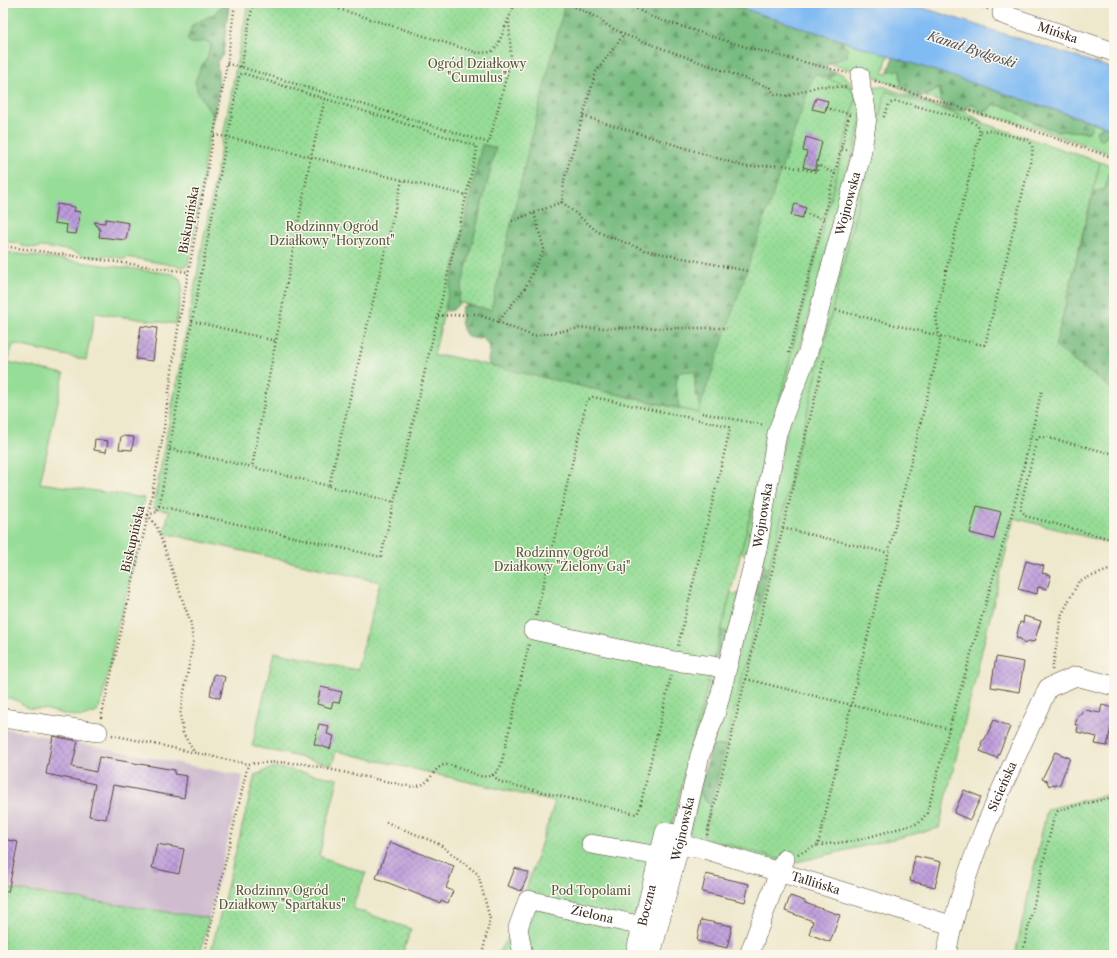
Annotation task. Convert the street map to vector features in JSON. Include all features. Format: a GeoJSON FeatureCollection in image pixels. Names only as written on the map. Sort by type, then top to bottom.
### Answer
{"type":"FeatureCollection","features":[{"type":"Feature","properties":{"kind":"street","name":"Mińska"},"geometry":{"type":"LineString","coordinates":[[1003,8],[1114,52]]}},
{"type":"Feature","properties":{"kind":"street","name":"Wojnowska"},"geometry":{"type":"LineString","coordinates":[[651,955],[675,837],[700,755],[716,712],[758,545],[777,433],[808,352],[861,156],[867,118],[866,103],[861,89],[855,82]]}},
{"type":"Feature","properties":{"kind":"street"},"geometry":{"type":"LineString","coordinates":[[533,630],[674,661],[713,666],[726,670]]}},
{"type":"Feature","properties":{"kind":"street"},"geometry":{"type":"LineString","coordinates":[[1048,688],[1076,676],[1114,686]]}},
{"type":"Feature","properties":{"kind":"street","name":"Sicieńska"},"geometry":{"type":"LineString","coordinates":[[946,955],[951,925],[989,816],[1048,688]]}},
{"type":"Feature","properties":{"kind":"street"},"geometry":{"type":"LineString","coordinates":[[3,718],[98,732]]}},
{"type":"Feature","properties":{"kind":"street","name":"Tallińska"},"geometry":{"type":"LineString","coordinates":[[675,837],[704,849],[782,866],[951,925]]}},
{"type":"Feature","properties":{"kind":"street","name":"Boczna"},"geometry":{"type":"LineString","coordinates":[[635,955],[659,856],[675,837]]}},
{"type":"Feature","properties":{"kind":"street"},"geometry":{"type":"LineString","coordinates":[[591,844],[659,856]]}},
{"type":"Feature","properties":{"kind":"street"},"geometry":{"type":"LineString","coordinates":[[749,955],[782,866]]}},
{"type":"Feature","properties":{"kind":"street","name":"Zielona"},"geometry":{"type":"LineString","coordinates":[[523,955],[518,928],[528,900],[642,926]]}},
{"type":"Feature","properties":{"kind":"path","name":"Biskupińska"},"geometry":{"type":"LineString","coordinates":[[98,732],[148,515],[163,435],[178,328],[227,64],[235,3]]}},
{"type":"Feature","properties":{"kind":"path"},"geometry":{"type":"LineString","coordinates":[[241,67],[253,3]]}},
{"type":"Feature","properties":{"kind":"path"},"geometry":{"type":"LineString","coordinates":[[320,3],[478,53],[491,52],[498,47],[515,3]]}},
{"type":"Feature","properties":{"kind":"path"},"geometry":{"type":"LineString","coordinates":[[568,3],[600,19],[608,26],[624,34],[771,88],[774,94],[788,96],[819,86],[844,86],[855,82]]}},
{"type":"Feature","properties":{"kind":"path"},"geometry":{"type":"LineString","coordinates":[[227,64],[489,143],[511,59],[509,19]]}},
{"type":"Feature","properties":{"kind":"path"},"geometry":{"type":"LineString","coordinates":[[562,202],[564,180],[596,72],[624,34]]}},
{"type":"Feature","properties":{"kind":"path"},"geometry":{"type":"LineString","coordinates":[[159,506],[381,557],[477,150],[476,146],[242,73],[239,76],[192,321],[159,506],[157,512],[148,515],[157,527],[190,624],[193,642],[180,715],[183,733],[194,753]]}},
{"type":"Feature","properties":{"kind":"path"},"geometry":{"type":"LineString","coordinates":[[252,467],[311,157],[325,99]]}},
{"type":"Feature","properties":{"kind":"path"},"geometry":{"type":"LineString","coordinates":[[818,845],[939,349],[939,336],[936,317],[980,133],[978,126],[969,120],[901,102],[893,102],[889,104],[882,125]]}},
{"type":"Feature","properties":{"kind":"path"},"geometry":{"type":"LineString","coordinates":[[826,108],[850,114]]}},
{"type":"Feature","properties":{"kind":"path"},"geometry":{"type":"LineString","coordinates":[[789,354],[851,108]]}},
{"type":"Feature","properties":{"kind":"path"},"geometry":{"type":"LineString","coordinates":[[583,116],[746,167],[783,165],[817,172],[818,165],[835,174]]}},
{"type":"Feature","properties":{"kind":"path"},"geometry":{"type":"LineString","coordinates":[[838,303],[836,310],[939,336],[984,345],[1033,148],[1028,140],[987,130],[980,133]]}},
{"type":"Feature","properties":{"kind":"path"},"geometry":{"type":"LineString","coordinates":[[214,135],[228,137],[466,195]]}},
{"type":"Feature","properties":{"kind":"path"},"geometry":{"type":"LineString","coordinates":[[841,149],[861,156]]}},
{"type":"Feature","properties":{"kind":"path"},"geometry":{"type":"LineString","coordinates":[[329,486],[402,180]]}},
{"type":"Feature","properties":{"kind":"path"},"geometry":{"type":"LineString","coordinates":[[824,219],[827,205],[829,199],[827,205],[824,219]]}},
{"type":"Feature","properties":{"kind":"path"},"geometry":{"type":"LineString","coordinates":[[512,221],[562,202]]}},
{"type":"Feature","properties":{"kind":"path"},"geometry":{"type":"LineString","coordinates":[[562,202],[598,232],[644,250],[747,271]]}},
{"type":"Feature","properties":{"kind":"path"},"geometry":{"type":"LineString","coordinates":[[498,322],[525,288],[544,249],[534,213]]}},
{"type":"Feature","properties":{"kind":"path"},"geometry":{"type":"LineString","coordinates":[[804,213],[824,219]]}},
{"type":"Feature","properties":{"kind":"path"},"geometry":{"type":"LineString","coordinates":[[3,246],[188,272]]}},
{"type":"Feature","properties":{"kind":"path"},"geometry":{"type":"LineString","coordinates":[[438,316],[476,314],[533,336],[581,328],[727,328]]}},
{"type":"Feature","properties":{"kind":"path"},"geometry":{"type":"LineString","coordinates":[[192,321],[276,341]]}},
{"type":"Feature","properties":{"kind":"path"},"geometry":{"type":"LineString","coordinates":[[704,849],[825,355]]}},
{"type":"Feature","properties":{"kind":"path"},"geometry":{"type":"LineString","coordinates":[[782,866],[818,845],[854,841],[919,823],[927,813],[949,729],[1015,503],[1042,389]]}},
{"type":"Feature","properties":{"kind":"path"},"geometry":{"type":"LineString","coordinates":[[702,413],[770,427]]}},
{"type":"Feature","properties":{"kind":"path"},"geometry":{"type":"LineString","coordinates":[[1114,454],[1040,437],[1037,439],[1021,504],[1021,510],[1026,516],[1114,540]]}},
{"type":"Feature","properties":{"kind":"path"},"geometry":{"type":"LineString","coordinates":[[170,449],[252,467],[394,502]]}},
{"type":"Feature","properties":{"kind":"path"},"geometry":{"type":"LineString","coordinates":[[783,528],[888,553]]}},
{"type":"Feature","properties":{"kind":"path"},"geometry":{"type":"LineString","coordinates":[[1048,688],[1055,659],[1062,614],[1079,581],[1114,568]]}},
{"type":"Feature","properties":{"kind":"path"},"geometry":{"type":"LineString","coordinates":[[746,679],[949,729]]}},
{"type":"Feature","properties":{"kind":"path"},"geometry":{"type":"LineString","coordinates":[[98,732],[248,764],[204,955]]}},
{"type":"Feature","properties":{"kind":"path"},"geometry":{"type":"LineString","coordinates":[[1022,955],[1054,817],[1058,811],[1066,808],[1114,797]]}},
{"type":"Feature","properties":{"kind":"path"},"geometry":{"type":"LineString","coordinates":[[386,822],[439,844],[478,874],[490,919],[482,955]]}},
{"type":"Feature","properties":{"kind":"path"},"geometry":{"type":"LineString","coordinates":[[1109,955],[1114,930]]}},
{"type":"Feature","properties":{"kind":"shaded area"},"geometry":{"type":"Polygon","coordinates":[[[3,728],[243,776],[209,918],[3,888],[3,728]]]}},
{"type":"Feature","properties":{"kind":"green space"},"geometry":{"type":"Polygon","coordinates":[[[3,3],[229,3],[223,54],[217,62],[219,87],[204,163],[204,179],[188,264],[183,267],[127,257],[125,259],[103,255],[103,258],[85,256],[69,250],[22,246],[18,243],[3,241],[3,3]]]}},
{"type":"Feature","properties":{"kind":"green space"},"geometry":{"type":"Polygon","coordinates":[[[222,3],[229,3],[223,54],[217,62],[219,87],[214,117],[198,93],[195,81],[207,58],[211,44],[205,41],[193,44],[187,40],[192,25],[214,14],[222,3]]]}},
{"type":"Feature","properties":{"kind":"green space"},"geometry":{"type":"Polygon","coordinates":[[[248,3],[565,3],[528,151],[491,310],[458,302],[496,148],[482,144],[434,356],[448,356],[698,413],[814,74],[851,87],[856,97],[639,955],[496,955],[511,934],[555,802],[336,751],[332,765],[252,746],[274,652],[357,670],[380,582],[164,533],[169,511],[153,508],[248,3]]]}},
{"type":"Feature","properties":{"kind":"green space"},"geometry":{"type":"Polygon","coordinates":[[[565,3],[726,3],[842,41],[848,49],[847,56],[828,63],[826,67],[835,73],[826,82],[701,405],[698,401],[695,388],[695,371],[679,372],[676,383],[679,408],[490,366],[488,361],[490,347],[482,337],[479,339],[468,337],[464,331],[461,322],[462,307],[467,305],[491,310],[528,151],[565,3]]]}},
{"type":"Feature","properties":{"kind":"green space"},"geometry":{"type":"Polygon","coordinates":[[[842,41],[888,55],[883,73],[887,74],[888,71],[900,70],[901,84],[906,91],[862,72],[828,64],[847,56],[842,41]]]}},
{"type":"Feature","properties":{"kind":"green space"},"geometry":{"type":"Polygon","coordinates":[[[893,57],[1094,123],[1089,132],[1057,131],[1038,125],[1010,108],[993,104],[989,110],[981,111],[971,103],[958,111],[947,109],[943,107],[940,97],[940,88],[918,99],[911,97],[901,84],[900,70],[888,71],[893,57]]]}},
{"type":"Feature","properties":{"kind":"green space"},"geometry":{"type":"Polygon","coordinates":[[[830,71],[842,74],[851,82],[864,117],[795,366],[773,425],[856,97],[851,87],[829,80],[831,78],[830,71]]]}},
{"type":"Feature","properties":{"kind":"green space"},"geometry":{"type":"Polygon","coordinates":[[[882,86],[951,111],[964,110],[984,123],[886,91],[769,568],[764,567],[763,562],[770,501],[868,87],[882,86]]]}},
{"type":"Feature","properties":{"kind":"green space"},"geometry":{"type":"Polygon","coordinates":[[[940,88],[940,97],[942,102],[925,97],[940,88]]]}},
{"type":"Feature","properties":{"kind":"green space"},"geometry":{"type":"Polygon","coordinates":[[[886,91],[1100,162],[1055,347],[1114,391],[1114,544],[1014,518],[939,828],[793,863],[703,837],[886,91]]]}},
{"type":"Feature","properties":{"kind":"green space"},"geometry":{"type":"Polygon","coordinates":[[[971,103],[993,104],[1010,108],[1038,125],[1089,132],[1094,123],[1103,126],[1101,129],[1096,131],[1114,135],[1114,155],[1033,127],[983,114],[967,108],[971,103]]]}},
{"type":"Feature","properties":{"kind":"green space"},"geometry":{"type":"Polygon","coordinates":[[[1103,126],[1114,129],[1114,135],[1109,134],[1102,140],[1099,139],[1096,131],[1101,129],[1103,126]]]}},
{"type":"Feature","properties":{"kind":"green space"},"geometry":{"type":"Polygon","coordinates":[[[482,144],[496,148],[458,302],[460,303],[453,310],[447,311],[444,309],[482,144]]]}},
{"type":"Feature","properties":{"kind":"green space"},"geometry":{"type":"Polygon","coordinates":[[[1100,162],[1114,166],[1114,173],[1109,174],[1105,189],[1093,193],[1100,162]]]}},
{"type":"Feature","properties":{"kind":"green space"},"geometry":{"type":"Polygon","coordinates":[[[1114,173],[1114,391],[1055,348],[1093,193],[1105,189],[1109,174],[1114,173]]]}},
{"type":"Feature","properties":{"kind":"green space"},"geometry":{"type":"Polygon","coordinates":[[[3,252],[173,274],[180,279],[182,287],[176,324],[95,313],[86,360],[13,344],[8,362],[64,374],[40,483],[145,498],[137,524],[131,523],[136,533],[136,555],[117,627],[101,703],[97,712],[82,717],[44,709],[28,708],[18,701],[3,698],[3,252]]]}},
{"type":"Feature","properties":{"kind":"green space"},"geometry":{"type":"Polygon","coordinates":[[[695,371],[695,388],[698,401],[701,405],[698,413],[679,408],[676,383],[679,372],[695,371]]]}},
{"type":"Feature","properties":{"kind":"green space"},"geometry":{"type":"Polygon","coordinates":[[[772,431],[751,549],[747,549],[745,554],[741,552],[772,431]]]}},
{"type":"Feature","properties":{"kind":"green space"},"geometry":{"type":"Polygon","coordinates":[[[763,562],[764,567],[769,568],[761,602],[757,601],[759,594],[754,594],[763,562]]]}},
{"type":"Feature","properties":{"kind":"green space"},"geometry":{"type":"Polygon","coordinates":[[[731,592],[735,595],[740,592],[735,617],[693,757],[689,757],[714,659],[727,632],[721,631],[731,592]]]}},
{"type":"Feature","properties":{"kind":"green space"},"geometry":{"type":"Polygon","coordinates":[[[754,594],[759,594],[759,602],[761,602],[726,746],[712,746],[754,594]]]}},
{"type":"Feature","properties":{"kind":"green space"},"geometry":{"type":"Polygon","coordinates":[[[721,631],[727,632],[722,657],[714,659],[721,631]]]}},
{"type":"Feature","properties":{"kind":"green space"},"geometry":{"type":"Polygon","coordinates":[[[712,746],[726,746],[711,805],[704,799],[699,790],[712,746]]]}},
{"type":"Feature","properties":{"kind":"green space","name":"Rodzinny Ogród Działkowy \"Spartakus\""},"geometry":{"type":"Polygon","coordinates":[[[275,767],[338,779],[319,856],[366,873],[352,908],[411,929],[402,955],[210,955],[255,775],[275,767]]]}},
{"type":"Feature","properties":{"kind":"green space"},"geometry":{"type":"Polygon","coordinates":[[[699,790],[704,799],[711,805],[704,837],[780,859],[774,865],[710,847],[689,836],[699,790]]]}},
{"type":"Feature","properties":{"kind":"green space"},"geometry":{"type":"Polygon","coordinates":[[[1114,793],[1114,955],[1015,955],[1047,809],[1114,793]]]}},
{"type":"Feature","properties":{"kind":"green space","name":"Rodzinny Ogród Działkowy \"Spartakus\""},"geometry":{"type":"Polygon","coordinates":[[[3,888],[209,918],[200,955],[3,955],[3,888]]]}},
{"type":"Feature","properties":{"kind":"water","name":"Kanał Bydgoski"},"geometry":{"type":"Polygon","coordinates":[[[726,3],[908,3],[1114,69],[1114,129],[726,3]]]}},
{"type":"Feature","properties":{"kind":"building"},"geometry":{"type":"Polygon","coordinates":[[[816,98],[828,101],[825,112],[812,109],[816,98]]]}},
{"type":"Feature","properties":{"kind":"building"},"geometry":{"type":"Polygon","coordinates":[[[806,137],[822,142],[815,170],[803,167],[807,152],[803,151],[806,137]]]}},
{"type":"Feature","properties":{"kind":"building"},"geometry":{"type":"Polygon","coordinates":[[[57,204],[75,207],[74,211],[80,212],[76,234],[66,233],[67,225],[54,223],[57,204]]]}},
{"type":"Feature","properties":{"kind":"building"},"geometry":{"type":"Polygon","coordinates":[[[795,204],[806,208],[802,218],[791,215],[795,204]]]}},
{"type":"Feature","properties":{"kind":"building"},"geometry":{"type":"Polygon","coordinates":[[[106,219],[129,223],[126,240],[99,237],[100,230],[94,222],[105,223],[106,219]]]}},
{"type":"Feature","properties":{"kind":"building"},"geometry":{"type":"Polygon","coordinates":[[[141,326],[157,328],[153,361],[136,359],[141,326]]]}},
{"type":"Feature","properties":{"kind":"building"},"geometry":{"type":"Polygon","coordinates":[[[121,436],[134,437],[132,450],[119,449],[121,436]]]}},
{"type":"Feature","properties":{"kind":"building"},"geometry":{"type":"Polygon","coordinates":[[[95,439],[108,441],[106,452],[94,450],[95,439]]]}},
{"type":"Feature","properties":{"kind":"building"},"geometry":{"type":"Polygon","coordinates":[[[977,506],[1001,512],[994,539],[970,533],[977,506]]]}},
{"type":"Feature","properties":{"kind":"building"},"geometry":{"type":"Polygon","coordinates":[[[1026,561],[1044,566],[1042,573],[1051,575],[1047,589],[1038,587],[1037,594],[1018,589],[1026,561]]]}},
{"type":"Feature","properties":{"kind":"building"},"geometry":{"type":"Polygon","coordinates":[[[1024,616],[1041,621],[1034,642],[1029,641],[1024,644],[1021,639],[1016,638],[1020,622],[1023,623],[1024,616]]]}},
{"type":"Feature","properties":{"kind":"building"},"geometry":{"type":"Polygon","coordinates":[[[996,657],[1024,662],[1019,692],[991,687],[996,657]]]}},
{"type":"Feature","properties":{"kind":"building"},"geometry":{"type":"Polygon","coordinates":[[[214,674],[225,677],[220,698],[210,695],[214,674]]]}},
{"type":"Feature","properties":{"kind":"building"},"geometry":{"type":"Polygon","coordinates":[[[321,687],[342,692],[339,703],[333,702],[331,708],[317,704],[321,687]]]}},
{"type":"Feature","properties":{"kind":"building"},"geometry":{"type":"Polygon","coordinates":[[[1102,705],[1114,708],[1107,746],[1095,744],[1097,737],[1077,732],[1078,725],[1075,725],[1078,715],[1081,715],[1082,711],[1084,712],[1085,710],[1100,713],[1102,705]]]}},
{"type":"Feature","properties":{"kind":"building"},"geometry":{"type":"Polygon","coordinates":[[[994,720],[1010,727],[997,758],[980,751],[982,741],[985,739],[994,720]]]}},
{"type":"Feature","properties":{"kind":"building"},"geometry":{"type":"Polygon","coordinates":[[[319,724],[329,726],[327,734],[334,736],[330,749],[314,744],[319,724]]]}},
{"type":"Feature","properties":{"kind":"building"},"geometry":{"type":"Polygon","coordinates":[[[53,736],[78,741],[72,767],[96,772],[99,757],[175,770],[174,774],[187,776],[184,798],[113,785],[106,819],[89,816],[95,784],[46,774],[53,736]]]}},
{"type":"Feature","properties":{"kind":"building"},"geometry":{"type":"Polygon","coordinates":[[[1055,752],[1070,758],[1059,786],[1053,784],[1049,786],[1047,781],[1042,779],[1055,752]]]}},
{"type":"Feature","properties":{"kind":"building"},"geometry":{"type":"Polygon","coordinates":[[[964,790],[981,797],[970,820],[954,813],[964,790]]]}},
{"type":"Feature","properties":{"kind":"building"},"geometry":{"type":"Polygon","coordinates":[[[3,839],[18,842],[8,892],[3,891],[3,839]]]}},
{"type":"Feature","properties":{"kind":"building"},"geometry":{"type":"Polygon","coordinates":[[[390,842],[454,866],[446,888],[453,891],[448,903],[441,900],[440,903],[376,878],[390,842]]]}},
{"type":"Feature","properties":{"kind":"building"},"geometry":{"type":"Polygon","coordinates":[[[157,844],[184,849],[179,874],[152,868],[157,844]]]}},
{"type":"Feature","properties":{"kind":"building"},"geometry":{"type":"Polygon","coordinates":[[[915,856],[941,862],[935,887],[910,881],[915,856]]]}},
{"type":"Feature","properties":{"kind":"building"},"geometry":{"type":"Polygon","coordinates":[[[515,868],[529,873],[521,891],[508,886],[515,868]]]}},
{"type":"Feature","properties":{"kind":"building"},"geometry":{"type":"Polygon","coordinates":[[[706,874],[749,884],[745,902],[702,892],[706,874]]]}},
{"type":"Feature","properties":{"kind":"building"},"geometry":{"type":"Polygon","coordinates":[[[790,896],[805,901],[805,903],[840,915],[830,942],[809,934],[813,921],[785,911],[790,896]]]}},
{"type":"Feature","properties":{"kind":"building"},"geometry":{"type":"Polygon","coordinates":[[[701,920],[732,926],[727,948],[697,941],[701,920]]]}},
{"type":"Feature","properties":{"kind":"park label","name":"Ogród Działkowy \"Cumulus\""},"geometry":{"type":"Point","coordinates":[477,71]}},
{"type":"Feature","properties":{"kind":"park label","name":"Rodzinny Ogród Działkowy \"Horyzont\""},"geometry":{"type":"Point","coordinates":[332,234]}},
{"type":"Feature","properties":{"kind":"park label","name":"Rodzinny Ogród Działkowy \"Zielony Gaj\""},"geometry":{"type":"Point","coordinates":[562,560]}},
{"type":"Feature","properties":{"kind":"park label","name":"Pod Topolami"},"geometry":{"type":"Point","coordinates":[591,891]}}]}
